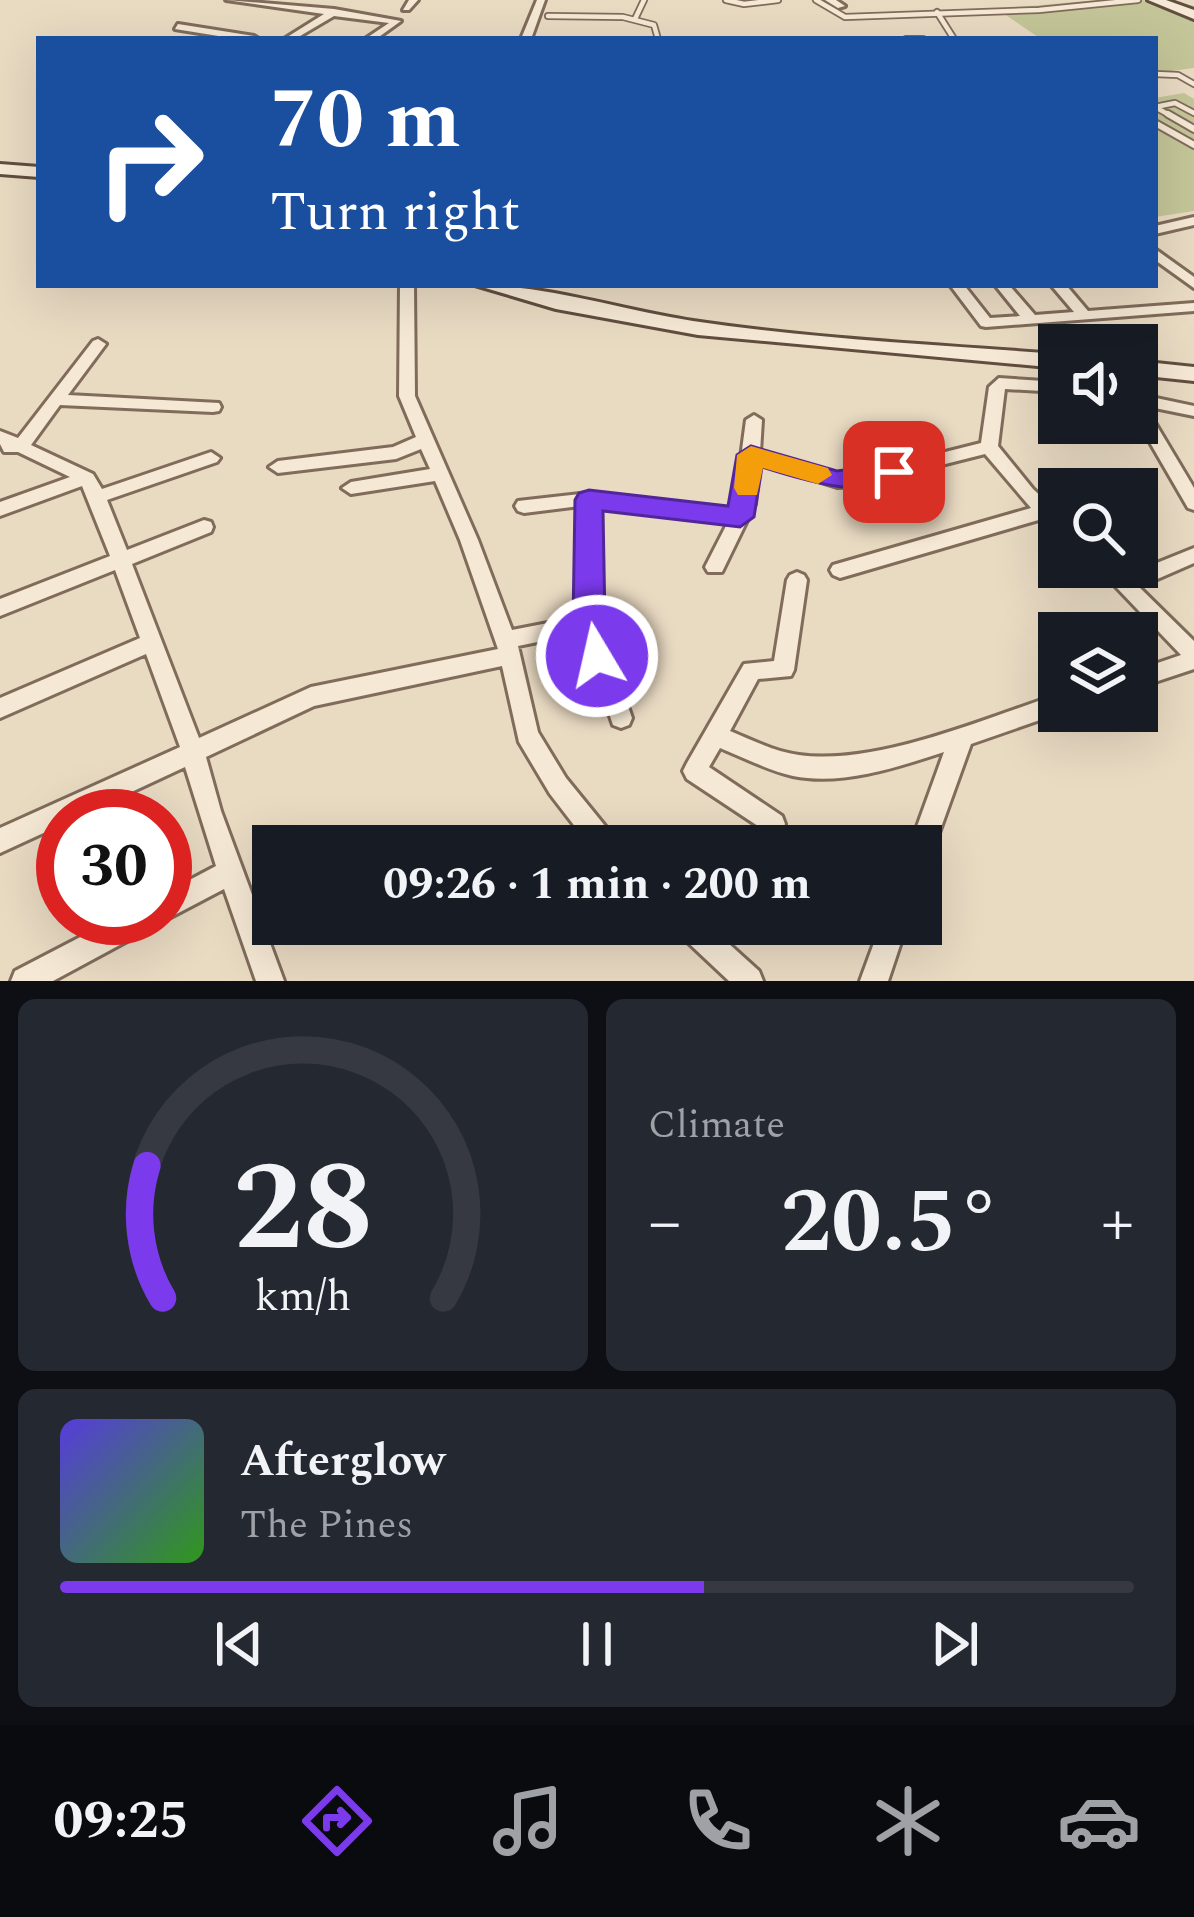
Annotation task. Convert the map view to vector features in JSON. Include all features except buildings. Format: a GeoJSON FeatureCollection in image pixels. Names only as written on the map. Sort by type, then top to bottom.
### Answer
{"type":"FeatureCollection","features":[{"type":"Feature","properties":{"kind":"main road"},"geometry":{"type":"LineString","coordinates":[[1154,0],[1194,15]]}},
{"type":"Feature","properties":{"kind":"main road"},"geometry":{"type":"LineString","coordinates":[[0,169],[36,172]]}},
{"type":"Feature","properties":{"kind":"main road"},"geometry":{"type":"LineString","coordinates":[[496,288],[543,302],[725,329],[1038,359]]}},
{"type":"Feature","properties":{"kind":"main road"},"geometry":{"type":"LineString","coordinates":[[1158,370],[1194,374]]}},
{"type":"Feature","properties":{"kind":"street"},"geometry":{"type":"LineString","coordinates":[[230,0],[397,21],[374,36]]}},
{"type":"Feature","properties":{"kind":"street"},"geometry":{"type":"LineString","coordinates":[[527,36],[541,0]]}},
{"type":"Feature","properties":{"kind":"street"},"geometry":{"type":"LineString","coordinates":[[830,0],[841,6]]}},
{"type":"Feature","properties":{"kind":"street"},"geometry":{"type":"LineString","coordinates":[[247,14],[263,4]]}},
{"type":"Feature","properties":{"kind":"street"},"geometry":{"type":"LineString","coordinates":[[294,36],[334,12]]}},
{"type":"Feature","properties":{"kind":"street"},"geometry":{"type":"LineString","coordinates":[[214,33],[230,23]]}},
{"type":"Feature","properties":{"kind":"street"},"geometry":{"type":"LineString","coordinates":[[178,27],[234,36]]}},
{"type":"Feature","properties":{"kind":"street"},"geometry":{"type":"LineString","coordinates":[[1158,229],[1194,221]]}},
{"type":"Feature","properties":{"kind":"street"},"geometry":{"type":"LineString","coordinates":[[1158,256],[1194,284]]}},
{"type":"Feature","properties":{"kind":"street"},"geometry":{"type":"LineString","coordinates":[[407,288],[407,395],[508,647],[527,735],[589,825]]}},
{"type":"Feature","properties":{"kind":"street"},"geometry":{"type":"LineString","coordinates":[[959,288],[986,323],[1194,307]]}},
{"type":"Feature","properties":{"kind":"street"},"geometry":{"type":"LineString","coordinates":[[1004,288],[1031,320]]}},
{"type":"Feature","properties":{"kind":"street"},"geometry":{"type":"LineString","coordinates":[[1061,288],[1085,316]]}},
{"type":"Feature","properties":{"kind":"street"},"geometry":{"type":"LineString","coordinates":[[98,344],[55,400],[7,445],[92,487],[192,748],[270,981]]}},
{"type":"Feature","properties":{"kind":"street"},"geometry":{"type":"LineString","coordinates":[[1038,385],[1005,382],[997,387],[989,447],[1038,502]]}},
{"type":"Feature","properties":{"kind":"street"},"geometry":{"type":"LineString","coordinates":[[55,400],[213,406]]}},
{"type":"Feature","properties":{"kind":"street"},"geometry":{"type":"LineString","coordinates":[[1158,405],[1194,410]]}},
{"type":"Feature","properties":{"kind":"street"},"geometry":{"type":"LineString","coordinates":[[715,567],[740,517],[754,420]]}},
{"type":"Feature","properties":{"kind":"street"},"geometry":{"type":"LineString","coordinates":[[1158,439],[1194,502]]}},
{"type":"Feature","properties":{"kind":"street"},"geometry":{"type":"LineString","coordinates":[[278,467],[396,453],[425,440]]}},
{"type":"Feature","properties":{"kind":"street"},"geometry":{"type":"LineString","coordinates":[[751,455],[837,481],[858,480],[989,447]]}},
{"type":"Feature","properties":{"kind":"street"},"geometry":{"type":"LineString","coordinates":[[0,509],[211,458]]}},
{"type":"Feature","properties":{"kind":"street"},"geometry":{"type":"LineString","coordinates":[[351,488],[440,474]]}},
{"type":"Feature","properties":{"kind":"street"},"geometry":{"type":"LineString","coordinates":[[524,506],[589,500],[740,517]]}},
{"type":"Feature","properties":{"kind":"street"},"geometry":{"type":"LineString","coordinates":[[589,500],[589,623],[621,718]]}},
{"type":"Feature","properties":{"kind":"street"},"geometry":{"type":"LineString","coordinates":[[840,570],[1038,521]]}},
{"type":"Feature","properties":{"kind":"street"},"geometry":{"type":"LineString","coordinates":[[0,608],[204,527]]}},
{"type":"Feature","properties":{"kind":"street"},"geometry":{"type":"LineString","coordinates":[[1158,570],[1194,555]]}},
{"type":"Feature","properties":{"kind":"street"},"geometry":{"type":"LineString","coordinates":[[773,824],[698,776],[697,765],[718,736],[752,670],[783,670],[797,580]]}},
{"type":"Feature","properties":{"kind":"street"},"geometry":{"type":"LineString","coordinates":[[1130,588],[1194,657],[1158,671]]}},
{"type":"Feature","properties":{"kind":"street"},"geometry":{"type":"LineString","coordinates":[[0,841],[310,697],[589,623]]}},
{"type":"Feature","properties":{"kind":"street"},"geometry":{"type":"LineString","coordinates":[[0,708],[149,643]]}},
{"type":"Feature","properties":{"kind":"street"},"geometry":{"type":"LineString","coordinates":[[718,736],[797,766],[827,768],[962,736],[1038,711]]}},
{"type":"Feature","properties":{"kind":"street"},"geometry":{"type":"LineString","coordinates":[[930,825],[962,736]]}},
{"type":"Feature","properties":{"kind":"street"},"geometry":{"type":"LineString","coordinates":[[192,893],[231,872]]}},
{"type":"Feature","properties":{"kind":"street"},"geometry":{"type":"LineString","coordinates":[[25,981],[93,945]]}},
{"type":"Feature","properties":{"kind":"street"},"geometry":{"type":"LineString","coordinates":[[710,945],[749,981]]}},
{"type":"Feature","properties":{"kind":"street"},"geometry":{"type":"LineString","coordinates":[[874,981],[887,945]]}},
{"type":"Feature","properties":{"kind":"lane"},"geometry":{"type":"LineString","coordinates":[[635,19],[644,0]]}},
{"type":"Feature","properties":{"kind":"lane"},"geometry":{"type":"LineString","coordinates":[[726,0],[744,4],[778,0]]}},
{"type":"Feature","properties":{"kind":"lane"},"geometry":{"type":"LineString","coordinates":[[816,0],[845,17],[1039,10],[1138,0]]}},
{"type":"Feature","properties":{"kind":"lane"},"geometry":{"type":"LineString","coordinates":[[937,13],[952,36]]}},
{"type":"Feature","properties":{"kind":"lane"},"geometry":{"type":"LineString","coordinates":[[548,16],[635,19],[654,25],[657,36]]}},
{"type":"Feature","properties":{"kind":"lane"},"geometry":{"type":"LineString","coordinates":[[1158,74],[1192,79]]}},
{"type":"Feature","properties":{"kind":"lane"},"geometry":{"type":"LineString","coordinates":[[1158,106],[1175,103],[1194,113]]}},
{"type":"Feature","properties":{"kind":"lane"},"geometry":{"type":"LineString","coordinates":[[1158,109],[1194,129]]}},
{"type":"Feature","properties":{"kind":"lane"},"geometry":{"type":"LineString","coordinates":[[1158,125],[1194,145]]}},
{"type":"Feature","properties":{"kind":"green space"},"geometry":{"type":"Polygon","coordinates":[[[1143,0],[1194,20],[1194,68],[1158,73],[1158,36],[1037,36],[997,9],[1143,0]]]}},
{"type":"Feature","properties":{"kind":"green space"},"geometry":{"type":"Polygon","coordinates":[[[1184,93],[1194,99],[1194,211],[1158,217],[1158,97],[1184,93]]]}},
{"type":"Feature","properties":{"kind":"slow traffic"},"geometry":{"type":"LineString","coordinates":[[747,488],[751,455],[794,464],[818,475]]}},
{"type":"Feature","properties":{"kind":"route"},"geometry":{"type":"LineString","coordinates":[[597,656],[589,623],[589,500],[740,517],[746,504],[751,455],[794,464],[837,481],[894,472]]}}]}
